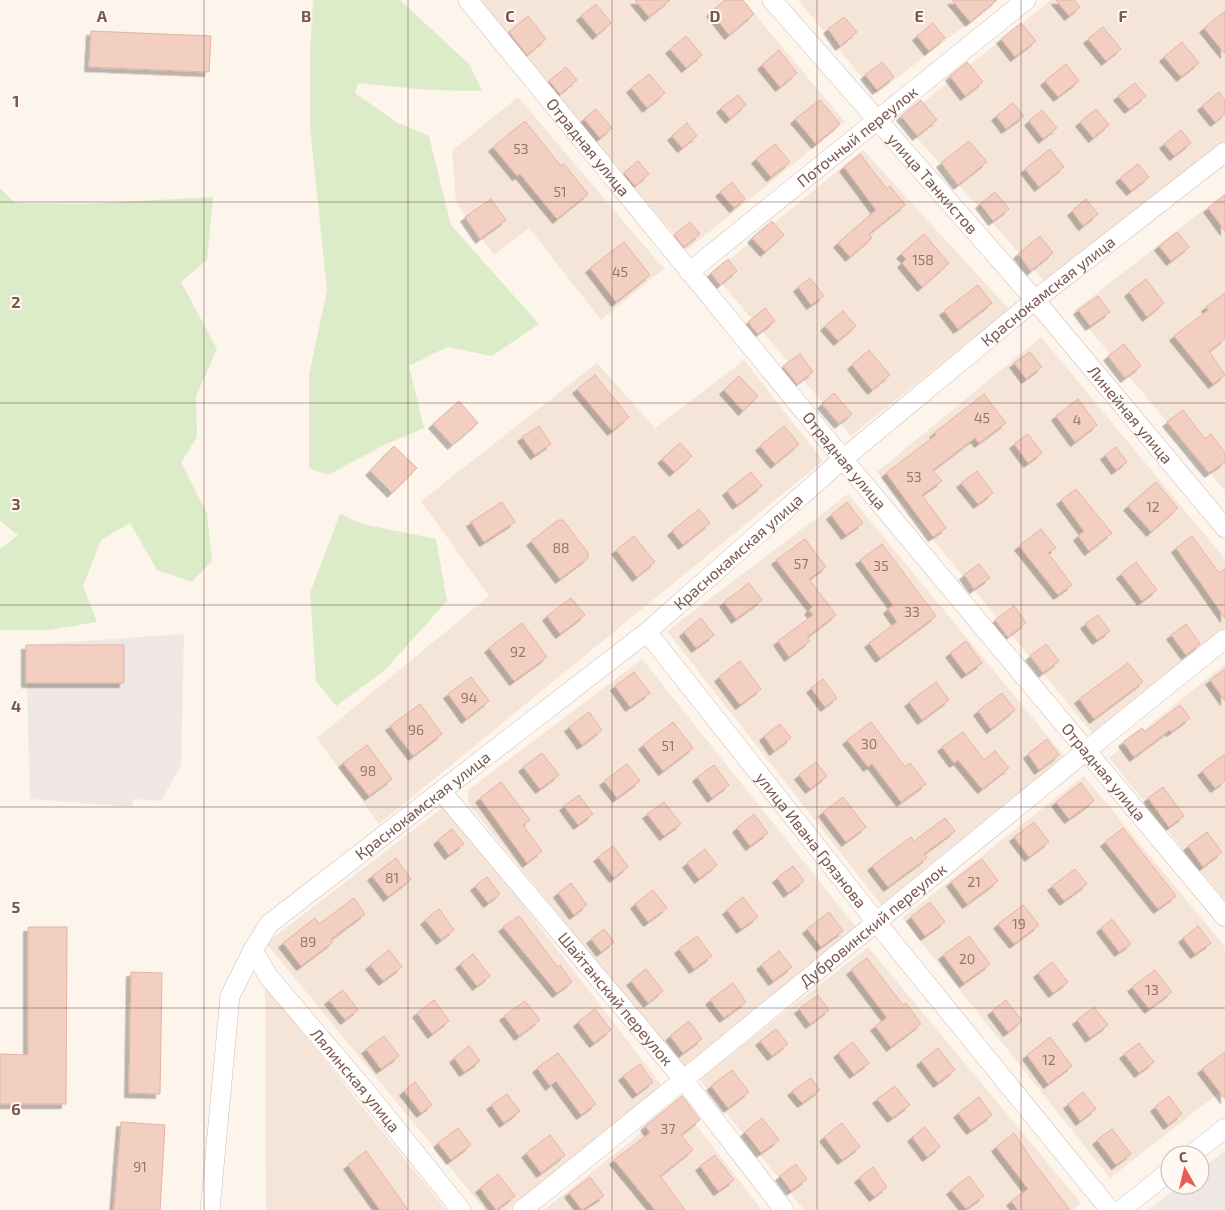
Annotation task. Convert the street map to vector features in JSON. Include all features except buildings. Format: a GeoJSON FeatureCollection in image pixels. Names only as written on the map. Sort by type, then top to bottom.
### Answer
{"type":"FeatureCollection","features":[{"type":"Feature","properties":{"kind":"street","name":"Отрадная улица"},"geometry":{"type":"LineString","coordinates":[[468,0],[842,458],[1225,917]]}},
{"type":"Feature","properties":{"kind":"street","name":"улица Танкистов"},"geometry":{"type":"LineString","coordinates":[[772,0],[875,120],[1035,300]]}},
{"type":"Feature","properties":{"kind":"street","name":"Поточный переулок"},"geometry":{"type":"LineString","coordinates":[[689,272],[1026,0]]}},
{"type":"Feature","properties":{"kind":"street","name":"Краснокамская улица"},"geometry":{"type":"LineString","coordinates":[[210,1210],[230,996],[268,924],[442,792],[647,632],[842,458],[1035,300],[1225,153]]}},
{"type":"Feature","properties":{"kind":"street","name":"Линейная улица"},"geometry":{"type":"LineString","coordinates":[[1035,300],[1225,528]]}},
{"type":"Feature","properties":{"kind":"street","name":"улица Ивана Грязнова"},"geometry":{"type":"LineString","coordinates":[[647,632],[877,923],[1110,1210]]}},
{"type":"Feature","properties":{"kind":"street","name":"Дубровинский переулок"},"geometry":{"type":"LineString","coordinates":[[522,1210],[1225,639]]}},
{"type":"Feature","properties":{"kind":"street","name":"Шайтанский переулок"},"geometry":{"type":"LineString","coordinates":[[442,792],[683,1079],[784,1210]]}},
{"type":"Feature","properties":{"kind":"street","name":"Лялинская улица"},"geometry":{"type":"LineString","coordinates":[[253,950],[268,976],[368,1094],[461,1210]]}},
{"type":"Feature","properties":{"kind":"street"},"geometry":{"type":"LineString","coordinates":[[1203,1145],[1225,1128]]}},
{"type":"Feature","properties":{"kind":"street"},"geometry":{"type":"LineString","coordinates":[[1121,1210],[1160,1179]]}},
{"type":"Feature","properties":{"kind":"shaded area"},"geometry":{"type":"Polygon","coordinates":[[[476,0],[743,0],[845,122],[687,250],[476,0]]]}},
{"type":"Feature","properties":{"kind":"shaded area"},"geometry":{"type":"Polygon","coordinates":[[[798,0],[998,0],[876,94],[798,0]]]}},
{"type":"Feature","properties":{"kind":"shaded area"},"geometry":{"type":"Polygon","coordinates":[[[1051,0],[1225,0],[1225,141],[1044,281],[901,120],[1051,0]]]}},
{"type":"Feature","properties":{"kind":"shaded area"},"geometry":{"type":"Polygon","coordinates":[[[518,97],[664,269],[601,320],[529,228],[494,255],[456,202],[452,151],[518,97]]]}},
{"type":"Feature","properties":{"kind":"shaded area"},"geometry":{"type":"Polygon","coordinates":[[[863,150],[1009,309],[851,436],[713,273],[863,150]]]}},
{"type":"Feature","properties":{"kind":"shaded area"},"geometry":{"type":"Polygon","coordinates":[[[1225,193],[1225,491],[1074,311],[1225,193]]]}},
{"type":"Feature","properties":{"kind":"shaded area"},"geometry":{"type":"Polygon","coordinates":[[[1041,337],[1225,559],[1225,636],[1098,740],[877,472],[1041,337]]]}},
{"type":"Feature","properties":{"kind":"shaded area"},"geometry":{"type":"Polygon","coordinates":[[[744,360],[823,461],[379,824],[317,738],[489,596],[421,501],[597,363],[655,428],[744,360]]]}},
{"type":"Feature","properties":{"kind":"shaded area"},"geometry":{"type":"Polygon","coordinates":[[[848,494],[1065,757],[882,906],[667,631],[848,494]]]}},
{"type":"Feature","properties":{"kind":"shaded area"},"geometry":{"type":"Polygon","coordinates":[[[184,634],[181,765],[161,801],[133,799],[133,807],[30,799],[26,645],[184,634]]]}},
{"type":"Feature","properties":{"kind":"shaded area"},"geometry":{"type":"Polygon","coordinates":[[[642,659],[856,927],[682,1068],[468,803],[468,790],[642,659]]]}},
{"type":"Feature","properties":{"kind":"shaded area"},"geometry":{"type":"Polygon","coordinates":[[[1225,664],[1225,901],[1109,758],[1225,664]]]}},
{"type":"Feature","properties":{"kind":"shaded area"},"geometry":{"type":"Polygon","coordinates":[[[1084,776],[1225,947],[1225,1088],[1110,1178],[902,918],[1084,776]]]}},
{"type":"Feature","properties":{"kind":"shaded area"},"geometry":{"type":"Polygon","coordinates":[[[446,805],[664,1088],[509,1210],[485,1210],[266,943],[446,805]]]}},
{"type":"Feature","properties":{"kind":"shaded area"},"geometry":{"type":"Polygon","coordinates":[[[868,947],[1081,1203],[1073,1210],[804,1210],[699,1079],[868,947]]]}},
{"type":"Feature","properties":{"kind":"shaded area"},"geometry":{"type":"Polygon","coordinates":[[[265,986],[446,1210],[266,1210],[265,986]]]}},
{"type":"Feature","properties":{"kind":"shaded area"},"geometry":{"type":"Polygon","coordinates":[[[679,1103],[762,1210],[544,1210],[679,1103]]]}},
{"type":"Feature","properties":{"kind":"shaded area"},"geometry":{"type":"Polygon","coordinates":[[[1225,1151],[1225,1210],[1148,1210],[1168,1195],[1210,1195],[1210,1162],[1225,1151]]]}},
{"type":"Feature","properties":{"kind":"green space"},"geometry":{"type":"Polygon","coordinates":[[[313,0],[400,0],[470,65],[482,91],[428,90],[358,83],[355,93],[396,122],[429,136],[451,225],[539,324],[492,356],[447,347],[409,366],[424,428],[384,445],[328,475],[309,468],[309,375],[327,290],[310,127],[310,51],[313,0]]]}},
{"type":"Feature","properties":{"kind":"green space"},"geometry":{"type":"Polygon","coordinates":[[[0,188],[15,203],[84,204],[213,197],[207,260],[181,282],[217,349],[196,396],[197,437],[181,463],[207,513],[212,561],[192,582],[157,570],[130,523],[101,540],[83,586],[97,622],[49,630],[0,630],[0,549],[18,535],[0,521],[0,188]]]}},
{"type":"Feature","properties":{"kind":"green space"},"geometry":{"type":"Polygon","coordinates":[[[340,514],[362,524],[436,539],[447,601],[384,671],[336,706],[316,681],[310,593],[340,514]]]}}]}
